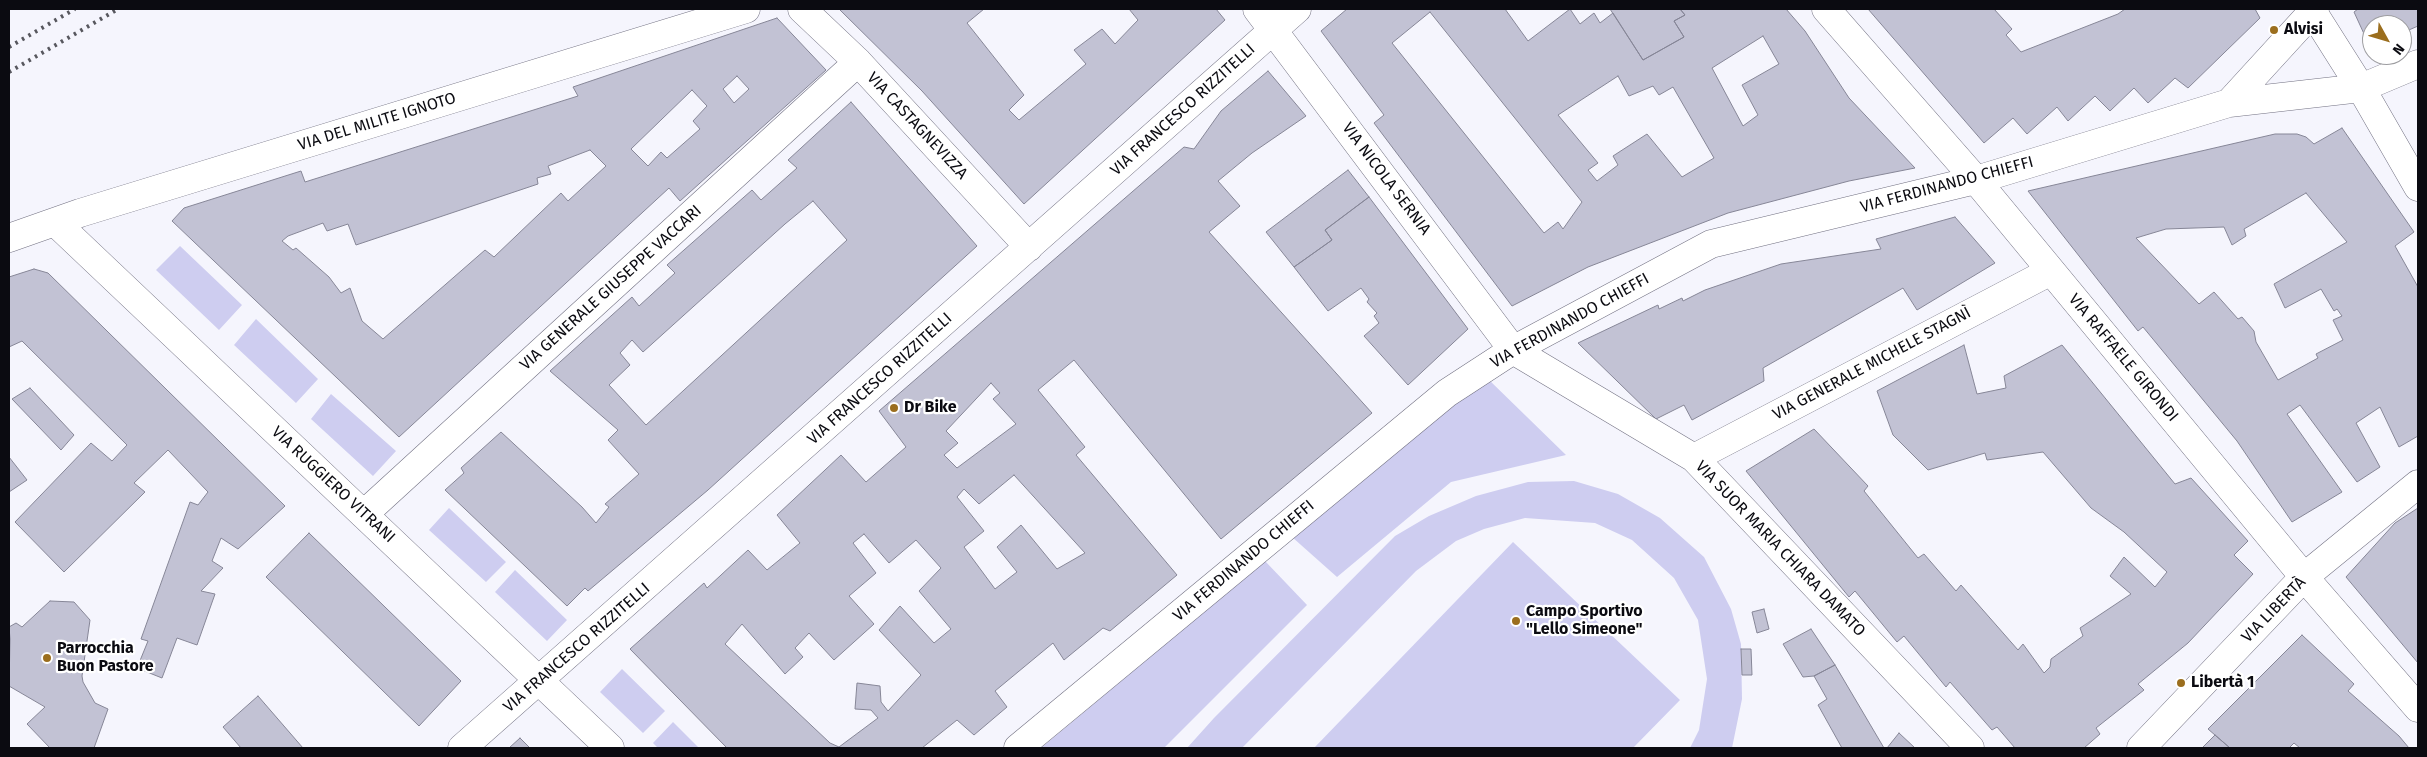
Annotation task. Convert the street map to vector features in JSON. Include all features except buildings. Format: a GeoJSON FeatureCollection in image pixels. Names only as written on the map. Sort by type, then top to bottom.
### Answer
{"type":"FeatureCollection","features":[{"type":"Feature","properties":{"kind":"street","name":"VIA DEL MILITE IGNOTO"},"geometry":{"type":"LineString","coordinates":[[9,238],[55,222],[746,9]]}},
{"type":"Feature","properties":{"kind":"street","name":"VIA CASTAGNEVIZZA"},"geometry":{"type":"LineString","coordinates":[[802,9],[858,62],[1029,247]]}},
{"type":"Feature","properties":{"kind":"street","name":"VIA FRANCESCO RIZZITELLI"},"geometry":{"type":"LineString","coordinates":[[462,748],[1029,247],[1266,19],[1297,9]]}},
{"type":"Feature","properties":{"kind":"street","name":"VIA RAFFAELE GIRONDI"},"geometry":{"type":"LineString","coordinates":[[1826,9],[1976,180],[2304,577],[2418,708]]}},
{"type":"Feature","properties":{"kind":"street"},"geometry":{"type":"LineString","coordinates":[[2229,103],[2313,10],[2418,187]]}},
{"type":"Feature","properties":{"kind":"street","name":"VIA NICOLA SERNIA"},"geometry":{"type":"LineString","coordinates":[[1266,19],[1513,350]]}},
{"type":"Feature","properties":{"kind":"street","name":"VIA GENERALE GIUSEPPE VACCARI"},"geometry":{"type":"LineString","coordinates":[[364,514],[858,62]]}},
{"type":"Feature","properties":{"kind":"street","name":"VIA FERDINANDO CHIEFFI"},"geometry":{"type":"LineString","coordinates":[[1018,748],[1447,393],[1513,350],[1711,244],[1976,180],[2229,103],[2361,88],[2418,64]]}},
{"type":"Feature","properties":{"kind":"street","name":"VIA RUGGIERO VITRANI"},"geometry":{"type":"LineString","coordinates":[[55,222],[541,680],[610,748]]}},
{"type":"Feature","properties":{"kind":"street","name":"VIA GENERALE MICHELE STAGNÌ"},"geometry":{"type":"LineString","coordinates":[[1694,458],[2051,271]]}},
{"type":"Feature","properties":{"kind":"street","name":"VIA SUOR MARIA CHIARA DAMATO"},"geometry":{"type":"LineString","coordinates":[[1513,350],[1694,458],[1970,748]]}},
{"type":"Feature","properties":{"kind":"street","name":"VIA LIBERTÀ"},"geometry":{"type":"LineString","coordinates":[[2141,748],[2304,577],[2418,484]]}},
{"type":"Feature","properties":{"kind":"shaded area"},"geometry":{"type":"Polygon","coordinates":[[[180,246],[242,305],[219,330],[156,270],[180,246]]]}},
{"type":"Feature","properties":{"kind":"shaded area"},"geometry":{"type":"Polygon","coordinates":[[[256,319],[318,379],[296,403],[234,345],[256,319]]]}},
{"type":"Feature","properties":{"kind":"shaded area"},"geometry":{"type":"Polygon","coordinates":[[[1487,378],[1566,455],[1451,482],[1337,577],[1283,529],[1487,378]]]}},
{"type":"Feature","properties":{"kind":"shaded area"},"geometry":{"type":"Polygon","coordinates":[[[331,394],[396,451],[373,476],[311,419],[331,394]]]}},
{"type":"Feature","properties":{"kind":"shaded area"},"geometry":{"type":"Polygon","coordinates":[[[1574,481],[1618,494],[1660,518],[1704,557],[1731,609],[1741,644],[1742,699],[1732,748],[1690,748],[1699,730],[1707,679],[1698,620],[1674,578],[1632,540],[1595,523],[1525,518],[1484,529],[1456,541],[1416,571],[1242,748],[1187,748],[1214,718],[1395,536],[1429,516],[1476,496],[1528,482],[1574,481]]]}},
{"type":"Feature","properties":{"kind":"shaded area"},"geometry":{"type":"Polygon","coordinates":[[[449,508],[506,562],[486,582],[429,530],[449,508]]]}},
{"type":"Feature","properties":{"kind":"shaded area","name":"Campo Sportivo \"Lello Simeone\""},"geometry":{"type":"Polygon","coordinates":[[[1513,542],[1680,700],[1633,748],[1314,748],[1513,542]]]}},
{"type":"Feature","properties":{"kind":"shaded area"},"geometry":{"type":"Polygon","coordinates":[[[1265,561],[1307,605],[1164,748],[1041,748],[1265,561]]]}},
{"type":"Feature","properties":{"kind":"shaded area"},"geometry":{"type":"Polygon","coordinates":[[[515,570],[567,620],[547,641],[495,592],[515,570]]]}},
{"type":"Feature","properties":{"kind":"shaded area"},"geometry":{"type":"Polygon","coordinates":[[[622,669],[665,711],[643,733],[600,692],[622,669]]]}},
{"type":"Feature","properties":{"kind":"shaded area"},"geometry":{"type":"Polygon","coordinates":[[[673,722],[699,748],[658,748],[653,743],[673,722]]]}},
{"type":"Feature","properties":{"kind":"railway"},"geometry":{"type":"LineString","coordinates":[[9,47],[75,9]]}},
{"type":"Feature","properties":{"kind":"railway"},"geometry":{"type":"LineString","coordinates":[[9,72],[118,9]]}},
{"type":"Feature","properties":{"kind":"place","name":"Alvisi"},"geometry":{"type":"Point","coordinates":[2274,30]}},
{"type":"Feature","properties":{"kind":"place","name":"Dr Bike"},"geometry":{"type":"Point","coordinates":[894,408]}},
{"type":"Feature","properties":{"kind":"place","name":"Campo Sportivo \"Lello Simeone\""},"geometry":{"type":"Point","coordinates":[1516,621]}},
{"type":"Feature","properties":{"kind":"place","name":"Parrocchia Buon Pastore"},"geometry":{"type":"Point","coordinates":[47,658]}},
{"type":"Feature","properties":{"kind":"place","name":"Libertà 1"},"geometry":{"type":"Point","coordinates":[2181,683]}}]}
